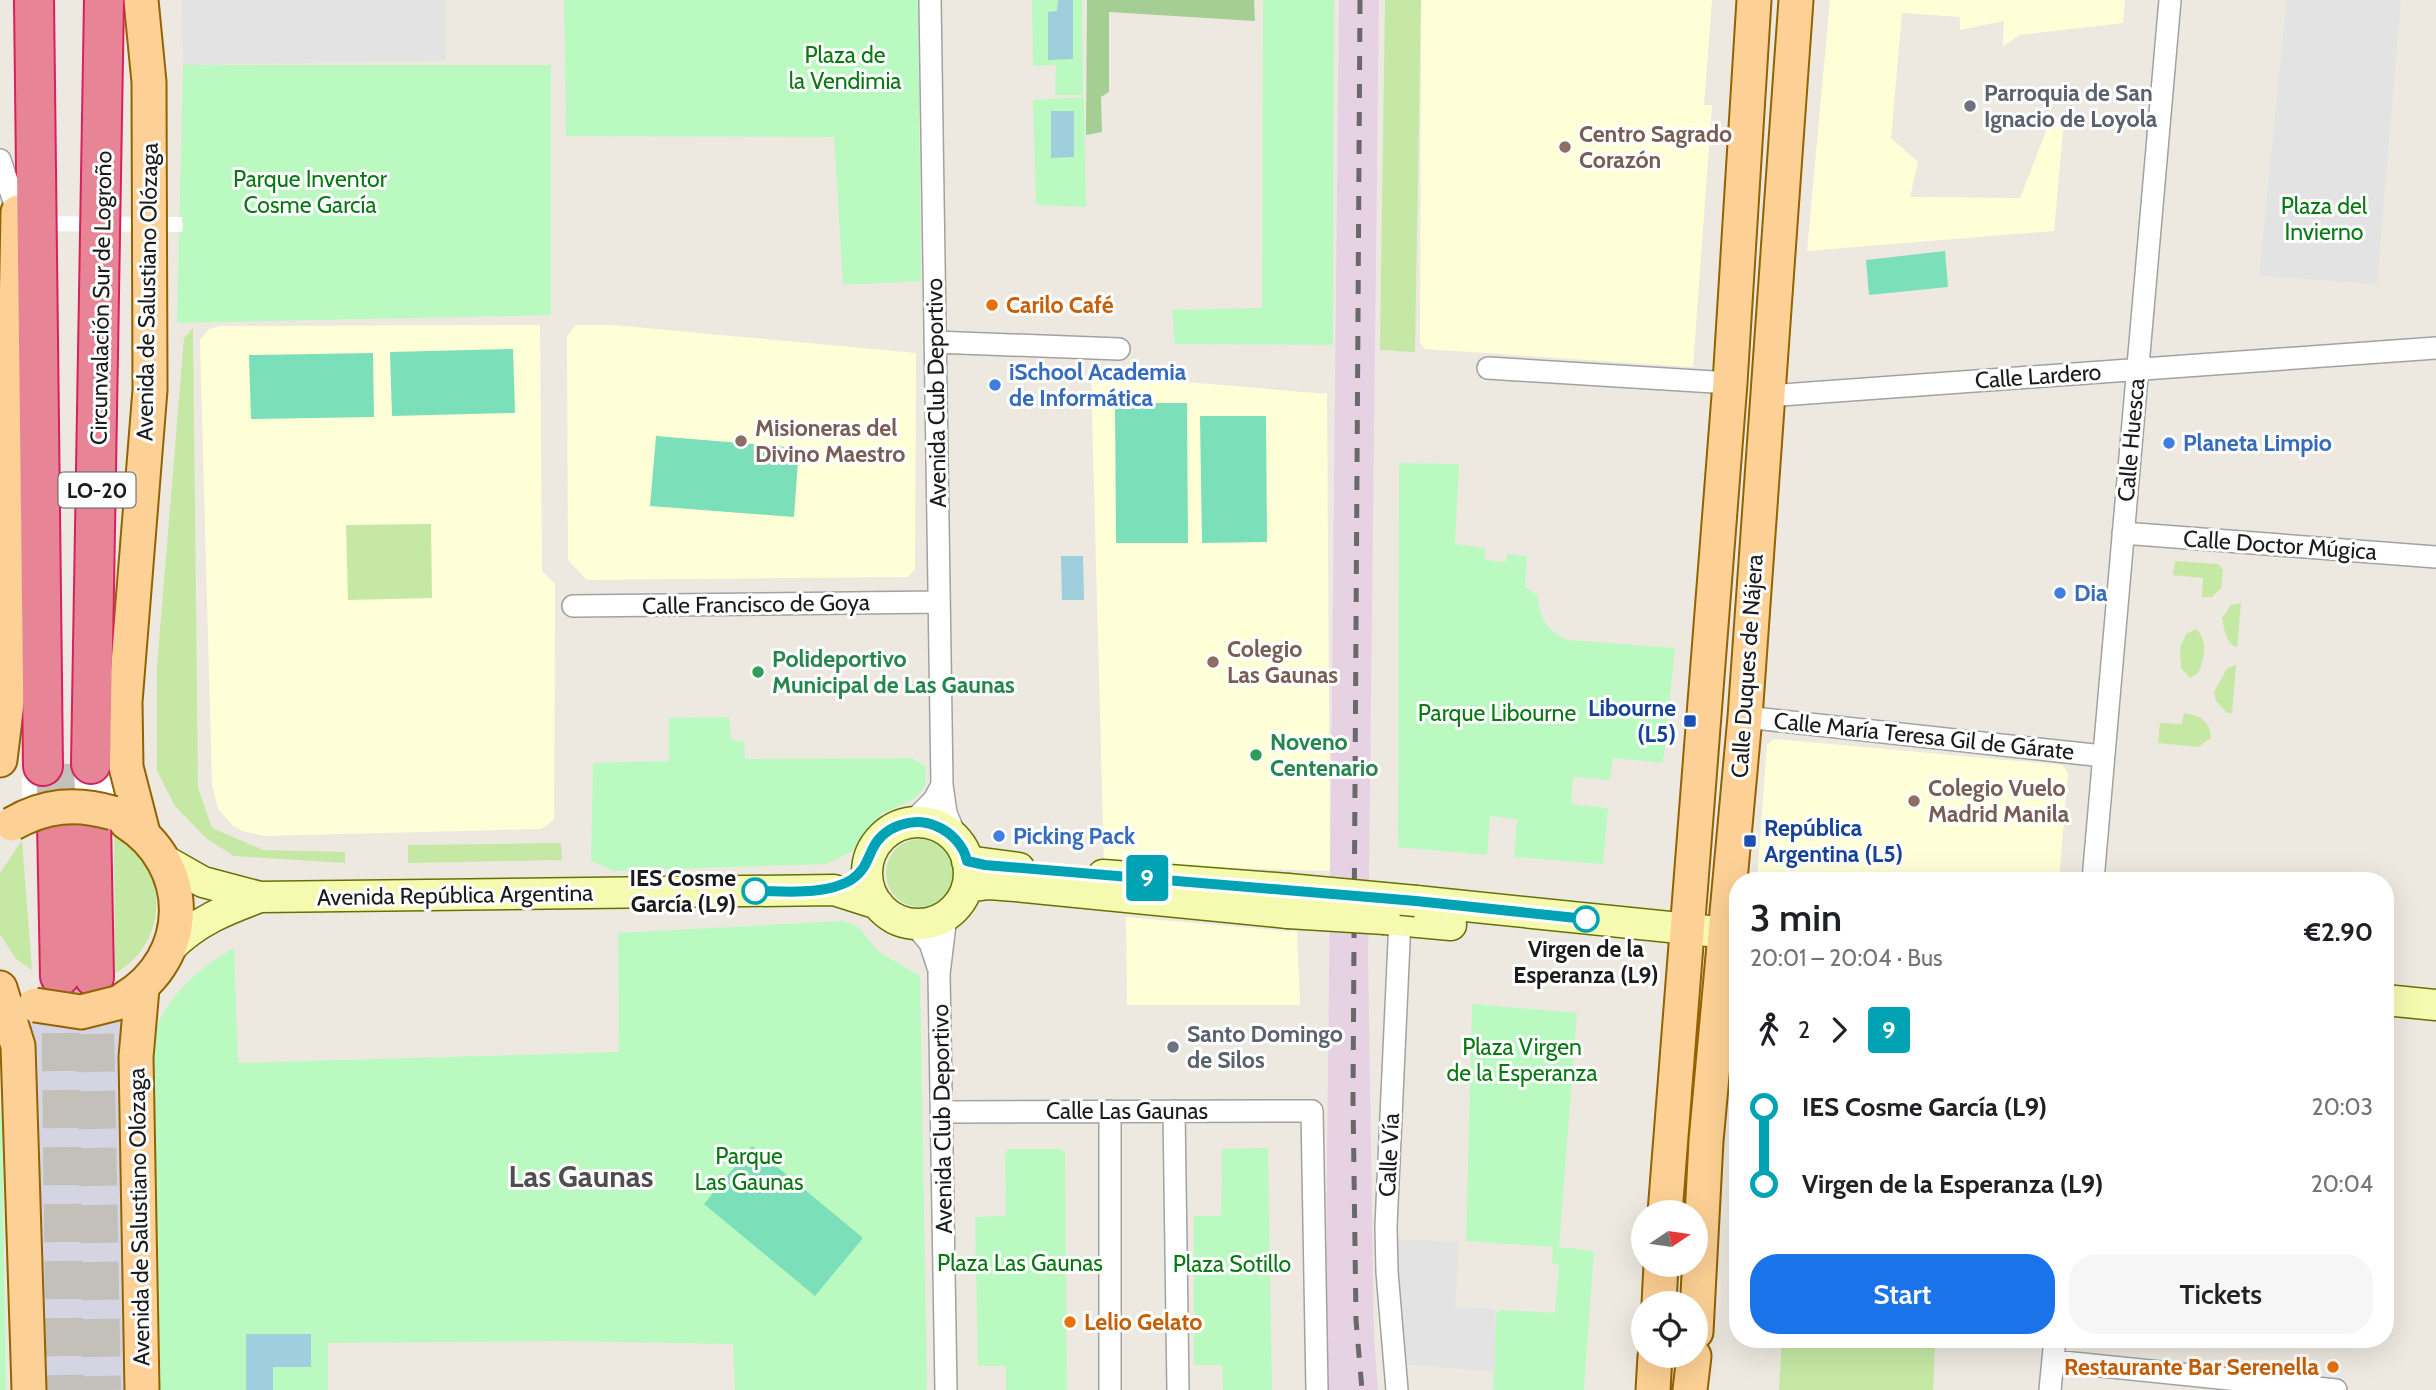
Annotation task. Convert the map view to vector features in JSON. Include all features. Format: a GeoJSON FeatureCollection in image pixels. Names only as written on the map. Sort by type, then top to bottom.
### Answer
{"type":"FeatureCollection","features":[{"type":"Feature","properties":{"kind":"highway"},"geometry":{"type":"LineString","coordinates":[[34,0],[63,765]]}},
{"type":"Feature","properties":{"kind":"highway","name":"Circunvalación Sur de Logroño"},"geometry":{"type":"LineString","coordinates":[[60,0],[63,765]]}},
{"type":"Feature","properties":{"kind":"highway","name":"Circunvalación Sur de Logroño"},"geometry":{"type":"LineString","coordinates":[[63,765],[98,456],[104,0]]}},
{"type":"Feature","properties":{"kind":"highway"},"geometry":{"type":"LineString","coordinates":[[98,456],[119,356],[128,232],[126,0]]}},
{"type":"Feature","properties":{"kind":"highway"},"geometry":{"type":"LineString","coordinates":[[87,819],[103,986]]}},
{"type":"Feature","properties":{"kind":"main road"},"geometry":{"type":"LineString","coordinates":[[0,760],[9,685],[19,216],[18,0]]}},
{"type":"Feature","properties":{"kind":"main road","name":"Avenida de Salustiano Olózaga"},"geometry":{"type":"LineString","coordinates":[[141,0],[149,82],[150,390],[125,702],[126,767],[143,832]]}},
{"type":"Feature","properties":{"kind":"main road","name":"Calle Duques de Nájera"},"geometry":{"type":"LineString","coordinates":[[1666,1200],[1730,383],[1754,0]]}},
{"type":"Feature","properties":{"kind":"main road","name":"Calle Duques de Nájera"},"geometry":{"type":"LineString","coordinates":[[1736,872],[1766,396],[1796,0]]}},
{"type":"Feature","properties":{"kind":"main road"},"geometry":{"type":"LineString","coordinates":[[0,986],[15,997],[35,1005],[81,1012],[103,986],[170,948],[177,906],[166,862],[143,832],[87,819],[91,806],[54,806],[6,830]]}},
{"type":"Feature","properties":{"kind":"main road"},"geometry":{"type":"LineString","coordinates":[[964,863],[959,904],[946,916],[931,923],[914,924],[898,920],[878,904],[867,882],[867,865],[872,849],[882,836],[896,826],[912,822],[929,823],[945,829],[964,863],[989,884],[1288,901],[1400,913],[1729,934]]}},
{"type":"Feature","properties":{"kind":"main road","name":"Avenida República Argentina"},"geometry":{"type":"LineString","coordinates":[[166,862],[203,882],[260,897],[834,890],[878,904]]}},
{"type":"Feature","properties":{"kind":"main road","name":"Avenida República Argentina"},"geometry":{"type":"LineString","coordinates":[[818,890],[850,880],[867,865]]}},
{"type":"Feature","properties":{"kind":"main road","name":"Avenida República Argentina"},"geometry":{"type":"LineString","coordinates":[[170,948],[187,931],[214,914],[260,897]]}},
{"type":"Feature","properties":{"kind":"main road","name":"Calle Duques de Nájera"},"geometry":{"type":"LineString","coordinates":[[1698,1291],[1706,1140],[1729,958]]}},
{"type":"Feature","properties":{"kind":"main road"},"geometry":{"type":"LineString","coordinates":[[0,986],[18,1046],[29,1390]]}},
{"type":"Feature","properties":{"kind":"main road","name":"Avenida de Salustiano Olózaga"},"geometry":{"type":"LineString","coordinates":[[103,986],[137,1045],[142,1390]]}},
{"type":"Feature","properties":{"kind":"main road"},"geometry":{"type":"LineString","coordinates":[[2394,1001],[2436,1005]]}},
{"type":"Feature","properties":{"kind":"main road"},"geometry":{"type":"LineString","coordinates":[[1653,1390],[1654,1368]]}},
{"type":"Feature","properties":{"kind":"main road"},"geometry":{"type":"LineString","coordinates":[[1690,1390],[1693,1368]]}},
{"type":"Feature","properties":{"kind":"street","name":"Avenida Club Deportivo"},"geometry":{"type":"LineString","coordinates":[[930,0],[942,785],[946,813],[964,863]]}},
{"type":"Feature","properties":{"kind":"street","name":"Calle Huesca"},"geometry":{"type":"LineString","coordinates":[[2094,872],[2170,0]]}},
{"type":"Feature","properties":{"kind":"street"},"geometry":{"type":"LineString","coordinates":[[0,159],[19,216]]}},
{"type":"Feature","properties":{"kind":"street"},"geometry":{"type":"LineString","coordinates":[[935,342],[1119,349]]}},
{"type":"Feature","properties":{"kind":"street","name":"Calle Lardero"},"geometry":{"type":"LineString","coordinates":[[1766,396],[2436,348]]}},
{"type":"Feature","properties":{"kind":"street"},"geometry":{"type":"LineString","coordinates":[[1488,368],[1730,383]]}},
{"type":"Feature","properties":{"kind":"street","name":"Calle Doctor Múgica"},"geometry":{"type":"LineString","coordinates":[[2123,533],[2436,557]]}},
{"type":"Feature","properties":{"kind":"street","name":"Calle Francisco de Goya"},"geometry":{"type":"LineString","coordinates":[[573,606],[939,602]]}},
{"type":"Feature","properties":{"kind":"street","name":"Calle María Teresa Gil de Gárate"},"geometry":{"type":"LineString","coordinates":[[1745,717],[2104,756]]}},
{"type":"Feature","properties":{"kind":"street"},"geometry":{"type":"LineString","coordinates":[[912,822],[934,800],[942,785]]}},
{"type":"Feature","properties":{"kind":"street","name":"Calle Vía"},"geometry":{"type":"LineString","coordinates":[[1397,1390],[1386,1226],[1400,913]]}},
{"type":"Feature","properties":{"kind":"street","name":"Avenida Club Deportivo"},"geometry":{"type":"LineString","coordinates":[[946,916],[939,974],[946,1390]]}},
{"type":"Feature","properties":{"kind":"street","name":"Avenida Club Deportivo"},"geometry":{"type":"LineString","coordinates":[[914,924],[930,943],[939,974]]}},
{"type":"Feature","properties":{"kind":"street"},"geometry":{"type":"LineString","coordinates":[[1110,1111],[1110,1390]]}},
{"type":"Feature","properties":{"kind":"street"},"geometry":{"type":"LineString","coordinates":[[1174,1111],[1178,1390]]}},
{"type":"Feature","properties":{"kind":"street","name":"Calle Las Gaunas"},"geometry":{"type":"LineString","coordinates":[[942,1112],[1312,1111],[1317,1390]]}},
{"type":"Feature","properties":{"kind":"street"},"geometry":{"type":"LineString","coordinates":[[2050,1390],[2054,1348]]}},
{"type":"Feature","properties":{"kind":"street"},"geometry":{"type":"LineString","coordinates":[[2053,1361],[2235,1385],[2336,1390]]}},
{"type":"Feature","properties":{"kind":"shaded area"},"geometry":{"type":"Polygon","coordinates":[[[182,0],[446,0],[446,61],[183,65],[182,0]]]}},
{"type":"Feature","properties":{"kind":"shaded area"},"geometry":{"type":"Polygon","coordinates":[[[1339,0],[1379,0],[1368,960],[1374,1337],[1378,1390],[1328,1390],[1325,1365],[1339,0]]]}},
{"type":"Feature","properties":{"kind":"shaded area","name":"Centro Sagrado Corazón"},"geometry":{"type":"Polygon","coordinates":[[[1421,0],[1712,0],[1704,105],[1712,105],[1693,367],[1425,349],[1420,342],[1421,0]]]}},
{"type":"Feature","properties":{"kind":"shaded area"},"geometry":{"type":"Polygon","coordinates":[[[1830,0],[2125,0],[2123,23],[2020,35],[2003,46],[2004,21],[1960,30],[1960,17],[1902,13],[1891,138],[1918,162],[1910,197],[2020,198],[2047,129],[2052,130],[2057,119],[2064,121],[2054,231],[1807,251],[1830,0]]]}},
{"type":"Feature","properties":{"kind":"shaded area","name":"Plaza del Invierno"},"geometry":{"type":"Polygon","coordinates":[[[2287,0],[2401,0],[2377,284],[2259,276],[2287,0]]]}},
{"type":"Feature","properties":{"kind":"shaded area"},"geometry":{"type":"Polygon","coordinates":[[[540,325],[542,571],[555,584],[554,820],[541,829],[265,836],[233,826],[218,809],[212,784],[200,340],[209,329],[220,326],[540,325]]]}},
{"type":"Feature","properties":{"kind":"shaded area","name":"Misioneras del Divino Maestro"},"geometry":{"type":"Polygon","coordinates":[[[576,325],[613,325],[916,353],[915,569],[908,577],[587,580],[568,560],[567,336],[576,325]]]}},
{"type":"Feature","properties":{"kind":"shaded area","name":"Colegio Las Gaunas"},"geometry":{"type":"Polygon","coordinates":[[[1091,374],[1327,394],[1330,871],[1104,864],[1091,374]]]}},
{"type":"Feature","properties":{"kind":"shaded area","name":"Colegio Vuelo Madrid Manila"},"geometry":{"type":"Polygon","coordinates":[[[1774,739],[2062,765],[2068,773],[2060,872],[1758,872],[1767,745],[1774,739]]]}},
{"type":"Feature","properties":{"kind":"shaded area"},"geometry":{"type":"Polygon","coordinates":[[[1126,917],[1297,932],[1300,1005],[1127,1005],[1126,917]]]}},
{"type":"Feature","properties":{"kind":"shaded area"},"geometry":{"type":"Polygon","coordinates":[[[25,1013],[85,1028],[125,1018],[131,1390],[43,1390],[36,1064],[25,1013]]]}},
{"type":"Feature","properties":{"kind":"shaded area"},"geometry":{"type":"Polygon","coordinates":[[[1391,1239],[1459,1242],[1455,1308],[1495,1309],[1495,1371],[1399,1364],[1391,1239]]]}},
{"type":"Feature","properties":{"kind":"green space","name":"Plaza de la Vendimia"},"geometry":{"type":"Polygon","coordinates":[[[564,0],[918,0],[921,281],[843,285],[834,137],[566,136],[564,0]]]}},
{"type":"Feature","properties":{"kind":"green space"},"geometry":{"type":"Polygon","coordinates":[[[1032,0],[1082,0],[1083,95],[1055,95],[1056,65],[1033,66],[1032,0]]]}},
{"type":"Feature","properties":{"kind":"green space"},"geometry":{"type":"Polygon","coordinates":[[[1087,0],[1254,0],[1255,21],[1109,12],[1109,92],[1101,97],[1102,132],[1086,135],[1087,0]]]}},
{"type":"Feature","properties":{"kind":"green space"},"geometry":{"type":"Polygon","coordinates":[[[1263,0],[1334,0],[1333,345],[1175,344],[1172,310],[1262,308],[1263,0]]]}},
{"type":"Feature","properties":{"kind":"green space"},"geometry":{"type":"Polygon","coordinates":[[[1385,0],[1421,0],[1415,352],[1380,350],[1385,0]]]}},
{"type":"Feature","properties":{"kind":"green space","name":"Parque Inventor Cosme García"},"geometry":{"type":"Polygon","coordinates":[[[183,65],[551,65],[551,315],[177,323],[183,65]]]}},
{"type":"Feature","properties":{"kind":"green space"},"geometry":{"type":"Polygon","coordinates":[[[1084,97],[1086,207],[1036,205],[1033,100],[1084,97]]]}},
{"type":"Feature","properties":{"kind":"green space"},"geometry":{"type":"Polygon","coordinates":[[[1945,251],[1948,287],[1869,295],[1866,260],[1945,251]]]}},
{"type":"Feature","properties":{"kind":"green space"},"geometry":{"type":"Polygon","coordinates":[[[193,328],[198,788],[212,828],[263,850],[345,852],[345,863],[234,856],[207,839],[175,806],[157,771],[157,666],[184,338],[193,328]]]}},
{"type":"Feature","properties":{"kind":"green space"},"geometry":{"type":"Polygon","coordinates":[[[513,349],[515,413],[392,416],[390,352],[513,349]]]}},
{"type":"Feature","properties":{"kind":"green space"},"geometry":{"type":"Polygon","coordinates":[[[373,353],[374,417],[251,419],[249,355],[373,353]]]}},
{"type":"Feature","properties":{"kind":"green space"},"geometry":{"type":"Polygon","coordinates":[[[1115,403],[1187,403],[1188,543],[1116,543],[1115,403]]]}},
{"type":"Feature","properties":{"kind":"green space"},"geometry":{"type":"Polygon","coordinates":[[[1200,416],[1266,416],[1267,542],[1202,543],[1200,416]]]}},
{"type":"Feature","properties":{"kind":"green space"},"geometry":{"type":"Polygon","coordinates":[[[656,436],[799,448],[794,517],[650,506],[656,436]]]}},
{"type":"Feature","properties":{"kind":"green space","name":"Parque Libourne"},"geometry":{"type":"Polygon","coordinates":[[[1399,463],[1459,464],[1455,544],[1485,548],[1485,560],[1506,562],[1507,554],[1527,556],[1525,587],[1537,595],[1545,622],[1554,632],[1567,640],[1675,648],[1663,763],[1613,758],[1610,780],[1573,777],[1571,804],[1608,808],[1603,864],[1514,857],[1517,819],[1490,816],[1487,855],[1398,847],[1399,463]]]}},
{"type":"Feature","properties":{"kind":"green space"},"geometry":{"type":"Polygon","coordinates":[[[431,524],[432,598],[348,600],[346,525],[431,524]]]}},
{"type":"Feature","properties":{"kind":"green space"},"geometry":{"type":"Polygon","coordinates":[[[2175,561],[2218,564],[2223,570],[2221,588],[2212,597],[2202,597],[2203,578],[2173,575],[2175,561]]]}},
{"type":"Feature","properties":{"kind":"green space"},"geometry":{"type":"Polygon","coordinates":[[[2241,603],[2237,647],[2228,640],[2222,618],[2231,605],[2241,603]]]}},
{"type":"Feature","properties":{"kind":"green space"},"geometry":{"type":"Polygon","coordinates":[[[2196,629],[2204,644],[2204,656],[2198,673],[2190,678],[2181,668],[2180,648],[2186,634],[2196,629]]]}},
{"type":"Feature","properties":{"kind":"green space"},"geometry":{"type":"Polygon","coordinates":[[[2236,665],[2232,713],[2227,713],[2216,701],[2214,692],[2227,668],[2236,665]]]}},
{"type":"Feature","properties":{"kind":"green space"},"geometry":{"type":"Polygon","coordinates":[[[2184,713],[2203,720],[2209,727],[2211,738],[2198,747],[2158,743],[2160,723],[2182,724],[2184,713]]]}},
{"type":"Feature","properties":{"kind":"green space"},"geometry":{"type":"Polygon","coordinates":[[[729,717],[731,739],[744,742],[745,759],[911,758],[926,766],[925,785],[912,800],[881,814],[851,852],[826,864],[614,871],[591,861],[593,763],[669,761],[669,718],[729,717]]]}},
{"type":"Feature","properties":{"kind":"green space"},"geometry":{"type":"Polygon","coordinates":[[[114,833],[134,848],[147,866],[156,900],[155,918],[142,949],[115,973],[114,833]]]}},
{"type":"Feature","properties":{"kind":"green space"},"geometry":{"type":"Polygon","coordinates":[[[927,839],[948,854],[954,866],[952,886],[944,897],[927,907],[913,907],[896,897],[888,886],[886,866],[896,849],[907,841],[927,839]]]}},
{"type":"Feature","properties":{"kind":"green space"},"geometry":{"type":"Polygon","coordinates":[[[22,840],[32,970],[16,959],[0,934],[0,873],[22,840]]]}},
{"type":"Feature","properties":{"kind":"green space"},"geometry":{"type":"Polygon","coordinates":[[[561,843],[562,860],[408,863],[408,845],[561,843]]]}},
{"type":"Feature","properties":{"kind":"green space","name":"Parque Las Gaunas"},"geometry":{"type":"Polygon","coordinates":[[[842,921],[858,927],[879,952],[920,976],[927,1390],[735,1390],[733,1344],[559,1341],[328,1343],[328,1390],[156,1390],[147,1047],[171,1001],[192,978],[218,958],[234,948],[238,1063],[619,1052],[618,933],[842,921]]]}},
{"type":"Feature","properties":{"kind":"green space","name":"Plaza Virgen de la Esperanza"},"geometry":{"type":"Polygon","coordinates":[[[1472,1004],[1577,1013],[1559,1247],[1594,1251],[1584,1390],[1493,1390],[1496,1314],[1501,1310],[1555,1313],[1559,1265],[1552,1264],[1553,1247],[1466,1241],[1472,1004]]]}},
{"type":"Feature","properties":{"kind":"green space"},"geometry":{"type":"Polygon","coordinates":[[[0,1102],[2,1125],[6,1390],[0,1390],[0,1102]]]}},
{"type":"Feature","properties":{"kind":"green space"},"geometry":{"type":"Polygon","coordinates":[[[752,1146],[863,1238],[815,1296],[704,1204],[752,1146]]]}},
{"type":"Feature","properties":{"kind":"green space","name":"Plaza Sotillo"},"geometry":{"type":"Polygon","coordinates":[[[1268,1148],[1272,1390],[1223,1390],[1222,1365],[1194,1365],[1194,1216],[1221,1216],[1222,1149],[1268,1148]]]}},
{"type":"Feature","properties":{"kind":"green space","name":"Plaza Las Gaunas"},"geometry":{"type":"Polygon","coordinates":[[[1008,1149],[1061,1149],[1065,1153],[1067,1390],[1006,1390],[1006,1366],[978,1366],[975,1217],[1006,1216],[1005,1153],[1008,1149]]]}},
{"type":"Feature","properties":{"kind":"green space"},"geometry":{"type":"Polygon","coordinates":[[[1781,1348],[1935,1348],[1933,1390],[1779,1390],[1781,1348]]]}},
{"type":"Feature","properties":{"kind":"water"},"geometry":{"type":"Polygon","coordinates":[[[1058,0],[1073,0],[1073,59],[1048,60],[1048,12],[1057,11],[1058,0]]]}},
{"type":"Feature","properties":{"kind":"water"},"geometry":{"type":"Polygon","coordinates":[[[1051,111],[1074,111],[1074,157],[1051,158],[1051,111]]]}},
{"type":"Feature","properties":{"kind":"water"},"geometry":{"type":"Polygon","coordinates":[[[1061,556],[1083,556],[1084,600],[1062,600],[1061,556]]]}},
{"type":"Feature","properties":{"kind":"water"},"geometry":{"type":"Polygon","coordinates":[[[246,1334],[311,1334],[311,1367],[273,1367],[273,1390],[246,1390],[246,1334]]]}},
{"type":"Feature","properties":{"kind":"pier"},"geometry":{"type":"Polygon","coordinates":[[[0,216],[182,217],[183,232],[0,231],[0,216]]]}},
{"type":"Feature","properties":{"kind":"pier"},"geometry":{"type":"Polygon","coordinates":[[[74,762],[114,772],[114,833],[102,824],[39,828],[22,840],[22,778],[43,766],[74,762]]]}},
{"type":"Feature","properties":{"kind":"tunnel"},"geometry":{"type":"LineString","coordinates":[[55,764],[57,822]]}},
{"type":"Feature","properties":{"kind":"tunnel"},"geometry":{"type":"LineString","coordinates":[[60,976],[65,1390]]}},
{"type":"Feature","properties":{"kind":"tunnel"},"geometry":{"type":"LineString","coordinates":[[94,977],[102,1390]]}},
{"type":"Feature","properties":{"kind":"railway"},"geometry":{"type":"LineString","coordinates":[[1360,0],[1353,1099],[1356,1320],[1362,1390]]}},
{"type":"Feature","properties":{"kind":"bus line","name":"9"},"geometry":{"type":"LineString","coordinates":[[755,891],[818,890],[850,880],[867,865],[872,849],[882,836],[896,826],[912,822],[929,823],[945,829],[957,841],[967,861],[985,865],[1288,889],[1586,919]]}},
{"type":"Feature","properties":{"kind":"place","name":"Parroquia de San Ignacio de Loyola"},"geometry":{"type":"Point","coordinates":[1970,106]}},
{"type":"Feature","properties":{"kind":"place","name":"Centro Sagrado Corazón"},"geometry":{"type":"Point","coordinates":[1565,147]}},
{"type":"Feature","properties":{"kind":"place","name":"Carilo Café"},"geometry":{"type":"Point","coordinates":[992,305]}},
{"type":"Feature","properties":{"kind":"place","name":"iSchool Academia de Informática"},"geometry":{"type":"Point","coordinates":[995,385]}},
{"type":"Feature","properties":{"kind":"place","name":"Misioneras del Divino Maestro"},"geometry":{"type":"Point","coordinates":[741,441]}},
{"type":"Feature","properties":{"kind":"place","name":"Planeta Limpio"},"geometry":{"type":"Point","coordinates":[2169,443]}},
{"type":"Feature","properties":{"kind":"place","name":"Dia"},"geometry":{"type":"Point","coordinates":[2060,593]}},
{"type":"Feature","properties":{"kind":"place","name":"Colegio Las Gaunas"},"geometry":{"type":"Point","coordinates":[1213,662]}},
{"type":"Feature","properties":{"kind":"place","name":"Polideportivo Municipal de Las Gaunas"},"geometry":{"type":"Point","coordinates":[758,672]}},
{"type":"Feature","properties":{"kind":"place","name":"Libourne (L5)"},"geometry":{"type":"Point","coordinates":[1690,721]}},
{"type":"Feature","properties":{"kind":"place","name":"Noveno Centenario"},"geometry":{"type":"Point","coordinates":[1256,755]}},
{"type":"Feature","properties":{"kind":"place","name":"Colegio Vuelo Madrid Manila"},"geometry":{"type":"Point","coordinates":[1914,801]}},
{"type":"Feature","properties":{"kind":"place","name":"Picking Pack"},"geometry":{"type":"Point","coordinates":[999,836]}},
{"type":"Feature","properties":{"kind":"place","name":"República Argentina (L5)"},"geometry":{"type":"Point","coordinates":[1750,841]}},
{"type":"Feature","properties":{"kind":"place","name":"IES Cosme García (L9)"},"geometry":{"type":"Point","coordinates":[755,891]}},
{"type":"Feature","properties":{"kind":"place","name":"Virgen de la Esperanza (L9)"},"geometry":{"type":"Point","coordinates":[1586,919]}},
{"type":"Feature","properties":{"kind":"place","name":"Santo Domingo de Silos"},"geometry":{"type":"Point","coordinates":[1173,1047]}},
{"type":"Feature","properties":{"kind":"place","name":"Lelio Gelato"},"geometry":{"type":"Point","coordinates":[1070,1322]}},
{"type":"Feature","properties":{"kind":"place","name":"Restaurante Bar Serenella"},"geometry":{"type":"Point","coordinates":[2333,1367]}},
{"type":"Feature","properties":{"kind":"district","name":"Las Gaunas"},"geometry":{"type":"Point","coordinates":[581,1176]}}]}
